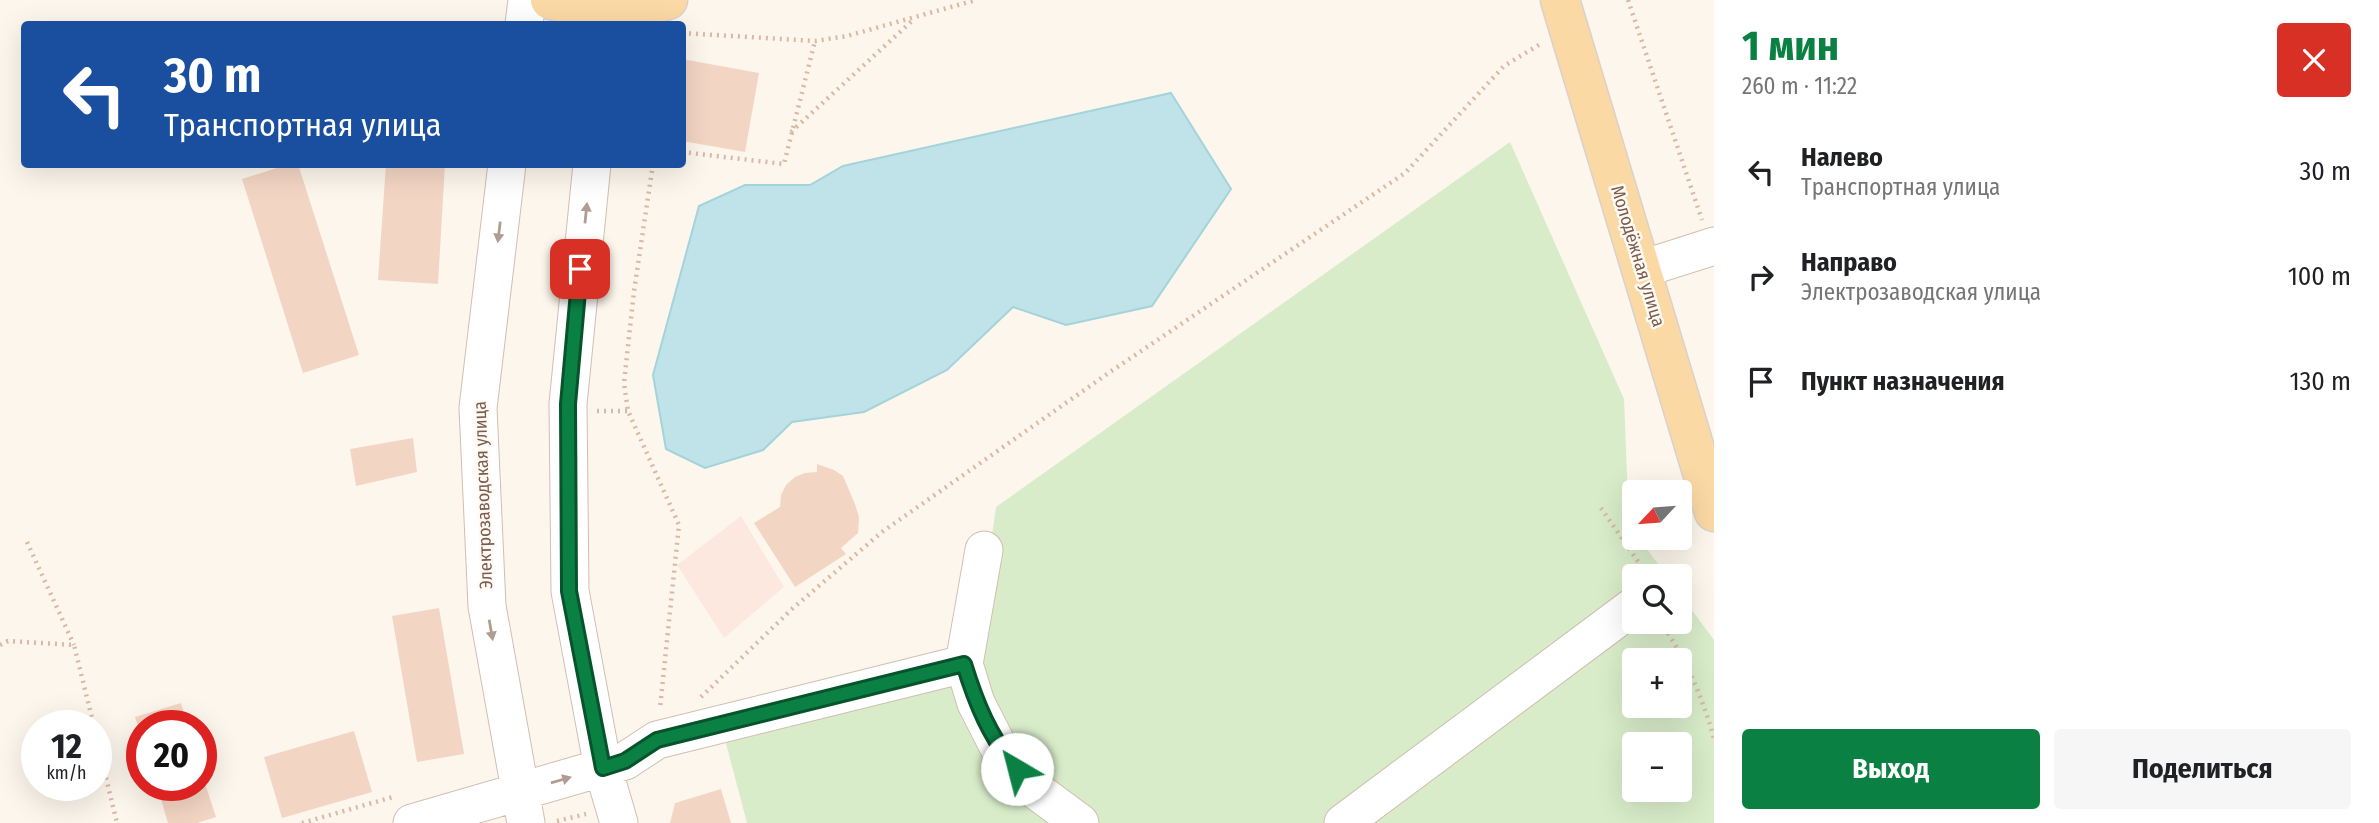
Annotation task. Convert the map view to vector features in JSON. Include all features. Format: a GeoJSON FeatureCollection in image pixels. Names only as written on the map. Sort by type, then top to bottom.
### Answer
{"type":"FeatureCollection","features":[{"type":"Feature","properties":{"kind":"main road"},"geometry":{"type":"LineString","coordinates":[[550,0],[611,13],[668,0]]}},
{"type":"Feature","properties":{"kind":"main road","name":"Молодёжная улица"},"geometry":{"type":"LineString","coordinates":[[1560,0],[1714,512]]}},
{"type":"Feature","properties":{"kind":"street"},"geometry":{"type":"LineString","coordinates":[[524,21],[527,0]]}},
{"type":"Feature","properties":{"kind":"street","name":"Электрозаводская улица"},"geometry":{"type":"LineString","coordinates":[[507,168],[478,408],[487,606],[523,808]]}},
{"type":"Feature","properties":{"kind":"street"},"geometry":{"type":"LineString","coordinates":[[592,168],[568,404],[569,591],[603,768],[619,823]]}},
{"type":"Feature","properties":{"kind":"street"},"geometry":{"type":"LineString","coordinates":[[1642,270],[1712,246]]}},
{"type":"Feature","properties":{"kind":"street"},"geometry":{"type":"LineString","coordinates":[[984,550],[964,664],[976,703],[1000,750],[1034,789],[1080,823]]}},
{"type":"Feature","properties":{"kind":"street"},"geometry":{"type":"LineString","coordinates":[[1343,823],[1622,615]]}},
{"type":"Feature","properties":{"kind":"street"},"geometry":{"type":"LineString","coordinates":[[412,823],[523,808],[603,768],[625,761],[657,740],[964,664]]}},
{"type":"Feature","properties":{"kind":"path"},"geometry":{"type":"LineString","coordinates":[[686,33],[815,41],[847,36],[976,0]]}},
{"type":"Feature","properties":{"kind":"path"},"geometry":{"type":"LineString","coordinates":[[1631,1],[1712,246]]}},
{"type":"Feature","properties":{"kind":"path"},"geometry":{"type":"LineString","coordinates":[[790,133],[916,18]]}},
{"type":"Feature","properties":{"kind":"path"},"geometry":{"type":"LineString","coordinates":[[695,703],[792,609],[881,532],[1110,372],[1405,173],[1504,66],[1552,37]]}},
{"type":"Feature","properties":{"kind":"path"},"geometry":{"type":"LineString","coordinates":[[686,152],[784,164],[815,41]]}},
{"type":"Feature","properties":{"kind":"path"},"geometry":{"type":"LineString","coordinates":[[652,168],[634,291],[624,383],[628,411],[678,525],[657,740]]}},
{"type":"Feature","properties":{"kind":"path"},"geometry":{"type":"LineString","coordinates":[[596,411],[628,411]]}},
{"type":"Feature","properties":{"kind":"path"},"geometry":{"type":"LineString","coordinates":[[1601,508],[1640,564]]}},
{"type":"Feature","properties":{"kind":"path"},"geometry":{"type":"LineString","coordinates":[[27,542],[74,645],[90,710]]}},
{"type":"Feature","properties":{"kind":"path"},"geometry":{"type":"LineString","coordinates":[[1669,634],[1704,702],[1714,739]]}},
{"type":"Feature","properties":{"kind":"path"},"geometry":{"type":"LineString","coordinates":[[0,645],[8,641],[74,645]]}},
{"type":"Feature","properties":{"kind":"path"},"geometry":{"type":"LineString","coordinates":[[112,801],[117,823]]}},
{"type":"Feature","properties":{"kind":"shaded area"},"geometry":{"type":"Polygon","coordinates":[[[741,516],[784,587],[724,638],[677,565],[741,516]]]}},
{"type":"Feature","properties":{"kind":"green space"},"geometry":{"type":"Polygon","coordinates":[[[1510,142],[1624,399],[1627,480],[1622,480],[1622,550],[1648,550],[1658,564],[1622,564],[1622,634],[1692,634],[1692,610],[1714,640],[1714,823],[747,823],[724,736],[978,673],[978,635],[996,507],[1510,142]]]}},
{"type":"Feature","properties":{"kind":"water"},"geometry":{"type":"Polygon","coordinates":[[[1171,93],[1231,189],[1152,306],[1066,325],[1013,307],[947,370],[864,412],[792,422],[763,450],[705,468],[666,449],[653,375],[699,206],[745,185],[810,185],[843,166],[1171,93]]]}},
{"type":"Feature","properties":{"kind":"building"},"geometry":{"type":"Polygon","coordinates":[[[686,60],[759,73],[745,152],[686,142],[686,60]]]}},
{"type":"Feature","properties":{"kind":"building"},"geometry":{"type":"Polygon","coordinates":[[[276,168],[299,168],[359,355],[303,373],[242,179],[276,168]]]}},
{"type":"Feature","properties":{"kind":"building"},"geometry":{"type":"Polygon","coordinates":[[[386,168],[445,168],[438,284],[378,280],[386,168]]]}},
{"type":"Feature","properties":{"kind":"building"},"geometry":{"type":"Polygon","coordinates":[[[413,438],[417,472],[356,486],[350,449],[413,438]]]}},
{"type":"Feature","properties":{"kind":"building"},"geometry":{"type":"Polygon","coordinates":[[[817,464],[843,476],[859,517],[858,533],[841,548],[846,554],[795,587],[754,523],[780,507],[781,495],[786,485],[795,477],[817,472],[817,464]]]}},
{"type":"Feature","properties":{"kind":"building"},"geometry":{"type":"Polygon","coordinates":[[[439,608],[464,754],[417,762],[392,616],[439,608]]]}},
{"type":"Feature","properties":{"kind":"building"},"geometry":{"type":"Polygon","coordinates":[[[181,703],[183,710],[158,710],[181,703]]]}},
{"type":"Feature","properties":{"kind":"building"},"geometry":{"type":"Polygon","coordinates":[[[354,731],[372,792],[282,818],[264,757],[354,731]]]}},
{"type":"Feature","properties":{"kind":"building"},"geometry":{"type":"Polygon","coordinates":[[[721,789],[731,823],[670,823],[675,803],[721,789]]]}},
{"type":"Feature","properties":{"kind":"building"},"geometry":{"type":"Polygon","coordinates":[[[161,801],[211,801],[216,817],[197,823],[168,823],[161,801]]]}},
{"type":"Feature","properties":{"kind":"route"},"geometry":{"type":"LineString","coordinates":[[580,269],[568,404],[569,591],[603,768],[625,761],[657,740],[964,664],[976,703],[1000,750],[1017,769]]}}]}
